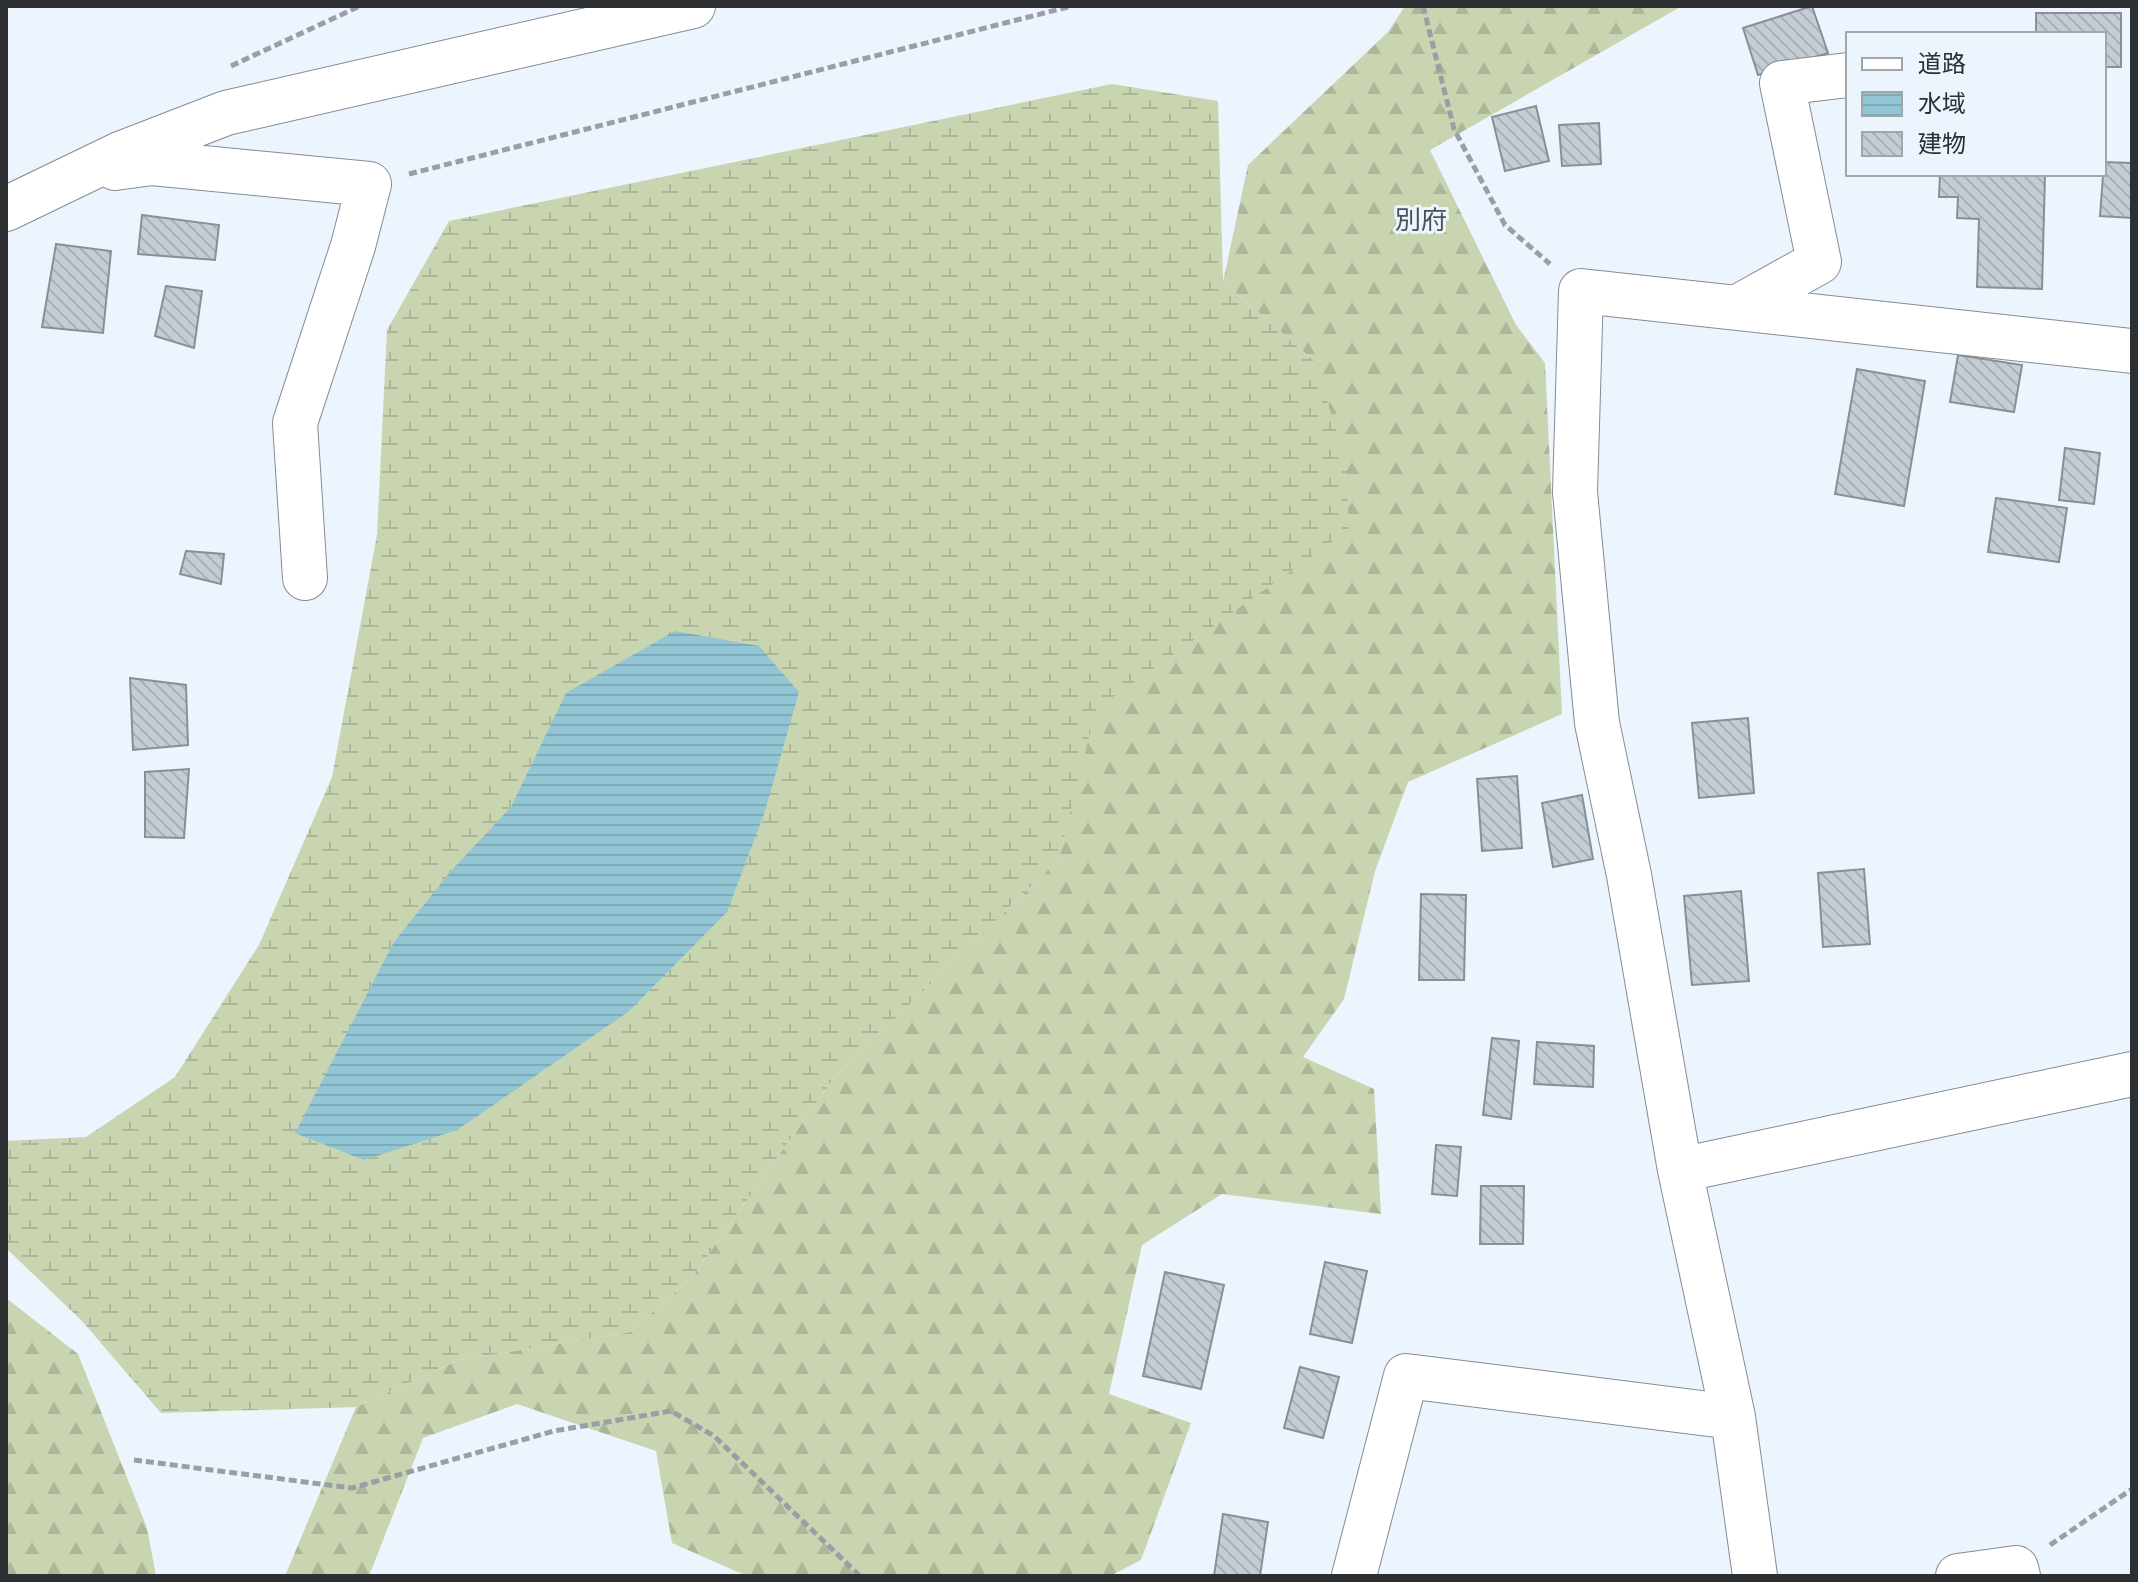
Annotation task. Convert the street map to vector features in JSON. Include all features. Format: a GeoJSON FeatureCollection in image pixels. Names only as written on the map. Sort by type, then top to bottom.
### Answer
{"type":"FeatureCollection","features":[{"type":"Feature","properties":{"kind":"street"},"geometry":{"type":"LineString","coordinates":[[6,209],[120,154],[226,113],[693,6]]}},
{"type":"Feature","properties":{"kind":"street"},"geometry":{"type":"LineString","coordinates":[[1837,318],[1819,262],[1782,83],[1846,75]]}},
{"type":"Feature","properties":{"kind":"street"},"geometry":{"type":"LineString","coordinates":[[88,171],[152,163],[369,184],[353,246],[295,423],[305,578]]}},
{"type":"Feature","properties":{"kind":"street"},"geometry":{"type":"LineString","coordinates":[[1738,307],[1819,262]]}},
{"type":"Feature","properties":{"kind":"street"},"geometry":{"type":"LineString","coordinates":[[1755,1576],[1733,1417],[1680,1170],[1629,875],[1597,723],[1575,492],[1581,291],[2132,351]]}},
{"type":"Feature","properties":{"kind":"street"},"geometry":{"type":"LineString","coordinates":[[1680,1170],[2132,1074]]}},
{"type":"Feature","properties":{"kind":"street"},"geometry":{"type":"LineString","coordinates":[[1354,1576],[1406,1376],[1733,1417]]}},
{"type":"Feature","properties":{"kind":"street"},"geometry":{"type":"LineString","coordinates":[[1958,1576],[2017,1572]]}},
{"type":"Feature","properties":{"kind":"path"},"geometry":{"type":"LineString","coordinates":[[369,184],[1072,6]]}},
{"type":"Feature","properties":{"kind":"path"},"geometry":{"type":"LineString","coordinates":[[1423,6],[1454,129],[1505,225],[1581,291]]}},
{"type":"Feature","properties":{"kind":"path"},"geometry":{"type":"LineString","coordinates":[[134,1460],[352,1488],[554,1431],[671,1411],[714,1436],[860,1576]]}},
{"type":"Feature","properties":{"kind":"path"},"geometry":{"type":"LineString","coordinates":[[2017,1572],[2132,1489]]}},
{"type":"Feature","properties":{"kind":"green space"},"geometry":{"type":"Polygon","coordinates":[[[1405,6],[1682,6],[1430,150],[1516,325],[1545,363],[1562,714],[1408,782],[1375,871],[1344,999],[1303,1057],[1374,1089],[1381,1214],[1222,1194],[1142,1245],[1109,1394],[1191,1423],[1141,1560],[1110,1576],[747,1576],[672,1543],[656,1451],[517,1404],[423,1438],[369,1576],[285,1576],[356,1407],[459,1360],[630,1332],[693,1276],[833,1079],[1059,859],[1095,709],[1202,632],[1314,361],[1223,282],[1248,165],[1388,32],[1405,6]]]}},
{"type":"Feature","properties":{"kind":"green space"},"geometry":{"type":"Polygon","coordinates":[[[1112,84],[1218,101],[1223,282],[1314,361],[1346,459],[1349,530],[1096,709],[1059,859],[833,1079],[693,1276],[630,1332],[459,1360],[356,1407],[161,1413],[82,1321],[6,1248],[6,1141],[86,1137],[175,1077],[259,945],[332,777],[377,535],[387,330],[449,221],[1112,84]]]}},
{"type":"Feature","properties":{"kind":"green space"},"geometry":{"type":"Polygon","coordinates":[[[6,1298],[78,1354],[147,1528],[156,1576],[8,1576],[6,1298]]]}},
{"type":"Feature","properties":{"kind":"water"},"geometry":{"type":"Polygon","coordinates":[[[675,631],[759,646],[799,692],[765,811],[727,912],[628,1012],[457,1130],[364,1160],[295,1133],[394,942],[451,871],[511,807],[566,693],[675,631]]]}},
{"type":"Feature","properties":{"kind":"building"},"geometry":{"type":"Polygon","coordinates":[[[1812,6],[1828,53],[1758,75],[1743,28],[1812,6]]]}},
{"type":"Feature","properties":{"kind":"building"},"geometry":{"type":"Polygon","coordinates":[[[2036,13],[2121,13],[2121,67],[2106,67],[2106,32],[2036,32],[2036,13]]]}},
{"type":"Feature","properties":{"kind":"building"},"geometry":{"type":"Polygon","coordinates":[[[1536,106],[1549,161],[1505,171],[1492,117],[1536,106]]]}},
{"type":"Feature","properties":{"kind":"building"},"geometry":{"type":"Polygon","coordinates":[[[1599,123],[1601,164],[1562,166],[1559,125],[1599,123]]]}},
{"type":"Feature","properties":{"kind":"building"},"geometry":{"type":"Polygon","coordinates":[[[2106,162],[2132,163],[2132,218],[2100,216],[2106,162]]]}},
{"type":"Feature","properties":{"kind":"building"},"geometry":{"type":"Polygon","coordinates":[[[1940,176],[2045,176],[2042,289],[1977,287],[1979,219],[1957,218],[1958,197],[1939,197],[1940,176]]]}},
{"type":"Feature","properties":{"kind":"building"},"geometry":{"type":"Polygon","coordinates":[[[142,215],[219,225],[215,260],[138,254],[142,215]]]}},
{"type":"Feature","properties":{"kind":"building"},"geometry":{"type":"Polygon","coordinates":[[[56,244],[111,251],[103,333],[42,327],[56,244]]]}},
{"type":"Feature","properties":{"kind":"building"},"geometry":{"type":"Polygon","coordinates":[[[166,286],[202,291],[194,348],[155,336],[166,286]]]}},
{"type":"Feature","properties":{"kind":"building"},"geometry":{"type":"Polygon","coordinates":[[[1958,355],[2022,365],[2014,412],[1950,402],[1958,355]]]}},
{"type":"Feature","properties":{"kind":"building"},"geometry":{"type":"Polygon","coordinates":[[[1857,369],[1925,381],[1904,506],[1835,494],[1857,369]]]}},
{"type":"Feature","properties":{"kind":"building"},"geometry":{"type":"Polygon","coordinates":[[[2065,448],[2100,453],[2094,504],[2059,500],[2065,448]]]}},
{"type":"Feature","properties":{"kind":"building"},"geometry":{"type":"Polygon","coordinates":[[[1996,498],[2067,508],[2059,562],[1988,552],[1996,498]]]}},
{"type":"Feature","properties":{"kind":"building"},"geometry":{"type":"Polygon","coordinates":[[[186,551],[224,554],[221,584],[180,574],[186,551]]]}},
{"type":"Feature","properties":{"kind":"building"},"geometry":{"type":"Polygon","coordinates":[[[130,678],[186,685],[188,745],[133,750],[130,678]]]}},
{"type":"Feature","properties":{"kind":"building"},"geometry":{"type":"Polygon","coordinates":[[[1748,718],[1754,793],[1699,798],[1692,723],[1748,718]]]}},
{"type":"Feature","properties":{"kind":"building"},"geometry":{"type":"Polygon","coordinates":[[[189,769],[184,838],[145,837],[145,772],[189,769]]]}},
{"type":"Feature","properties":{"kind":"building"},"geometry":{"type":"Polygon","coordinates":[[[1517,776],[1522,848],[1482,851],[1477,779],[1517,776]]]}},
{"type":"Feature","properties":{"kind":"building"},"geometry":{"type":"Polygon","coordinates":[[[1582,795],[1593,859],[1553,867],[1542,803],[1582,795]]]}},
{"type":"Feature","properties":{"kind":"building"},"geometry":{"type":"Polygon","coordinates":[[[1864,869],[1870,944],[1823,947],[1818,873],[1864,869]]]}},
{"type":"Feature","properties":{"kind":"building"},"geometry":{"type":"Polygon","coordinates":[[[1741,891],[1749,981],[1692,985],[1684,896],[1741,891]]]}},
{"type":"Feature","properties":{"kind":"building"},"geometry":{"type":"Polygon","coordinates":[[[1421,894],[1466,895],[1464,980],[1419,980],[1421,894]]]}},
{"type":"Feature","properties":{"kind":"building"},"geometry":{"type":"Polygon","coordinates":[[[1492,1038],[1519,1041],[1511,1119],[1483,1115],[1492,1038]]]}},
{"type":"Feature","properties":{"kind":"building"},"geometry":{"type":"Polygon","coordinates":[[[1537,1042],[1594,1046],[1593,1087],[1534,1084],[1537,1042]]]}},
{"type":"Feature","properties":{"kind":"building"},"geometry":{"type":"Polygon","coordinates":[[[1436,1145],[1461,1147],[1457,1196],[1432,1194],[1436,1145]]]}},
{"type":"Feature","properties":{"kind":"building"},"geometry":{"type":"Polygon","coordinates":[[[1481,1186],[1524,1186],[1523,1244],[1480,1244],[1481,1186]]]}},
{"type":"Feature","properties":{"kind":"building"},"geometry":{"type":"Polygon","coordinates":[[[1325,1262],[1367,1271],[1352,1343],[1310,1334],[1325,1262]]]}},
{"type":"Feature","properties":{"kind":"building"},"geometry":{"type":"Polygon","coordinates":[[[1165,1272],[1224,1285],[1201,1389],[1143,1376],[1165,1272]]]}},
{"type":"Feature","properties":{"kind":"building"},"geometry":{"type":"Polygon","coordinates":[[[1300,1367],[1339,1377],[1323,1438],[1284,1428],[1300,1367]]]}},
{"type":"Feature","properties":{"kind":"building"},"geometry":{"type":"Polygon","coordinates":[[[1223,1514],[1268,1522],[1260,1576],[1214,1576],[1223,1514]]]}},
{"type":"Feature","properties":{"kind":"district","name":"別府"},"geometry":{"type":"Point","coordinates":[1421,220]}}]}
